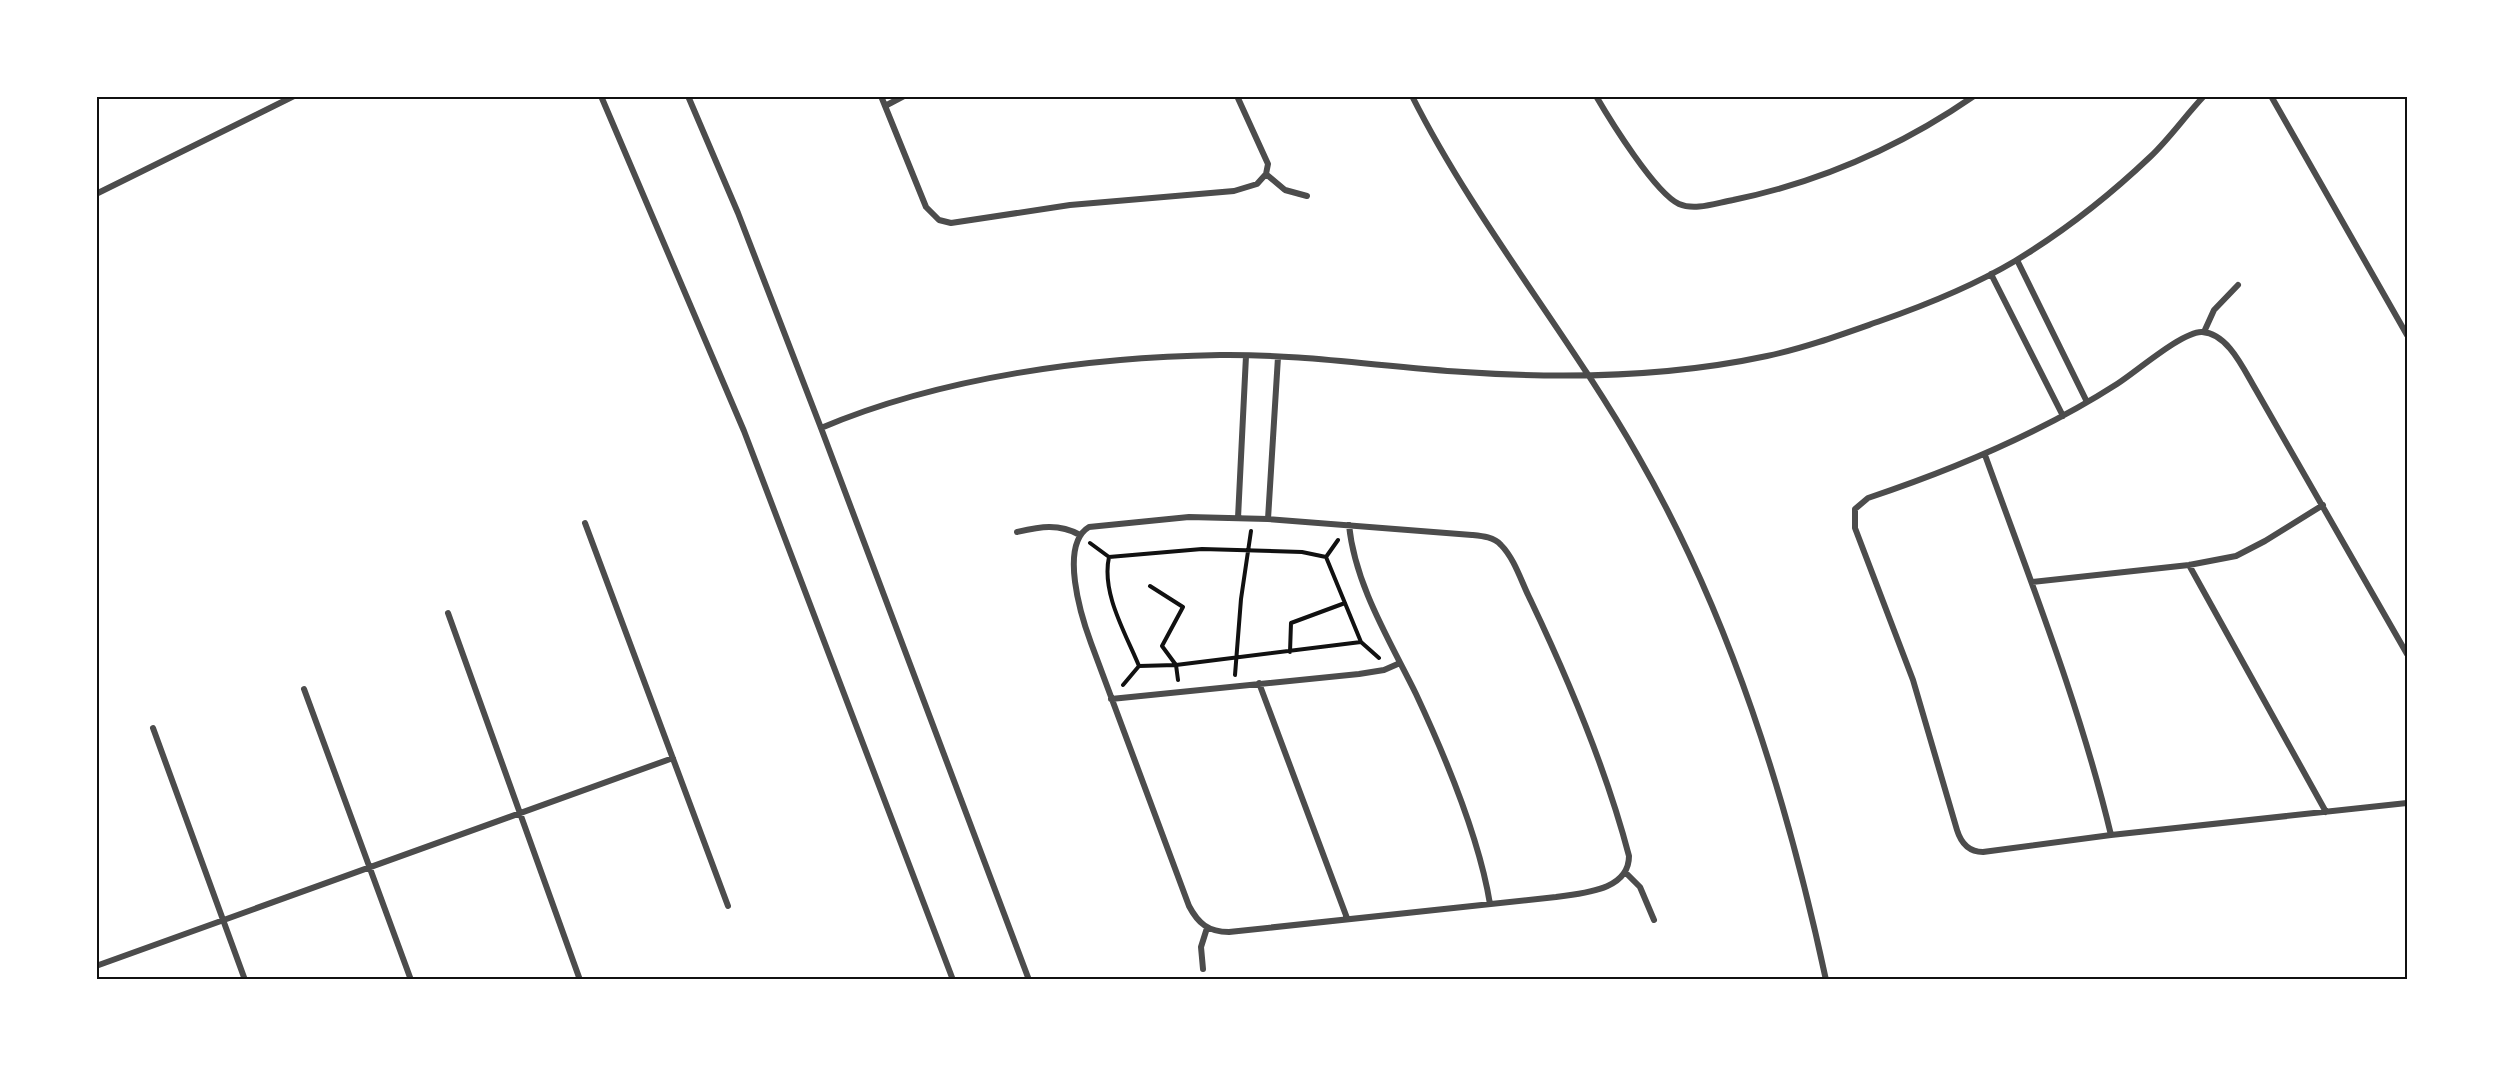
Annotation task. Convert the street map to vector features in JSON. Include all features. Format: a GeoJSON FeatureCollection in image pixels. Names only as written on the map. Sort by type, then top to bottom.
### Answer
{"type":"FeatureCollection","features":[{"type":"Feature","properties":{"kind":"street"},"geometry":{"type":"LineString","coordinates":[[96,194],[294,96]]}},
{"type":"Feature","properties":{"kind":"street"},"geometry":{"type":"LineString","coordinates":[[601,96],[744,431],[953,980]]}},
{"type":"Feature","properties":{"kind":"street"},"geometry":{"type":"LineString","coordinates":[[688,96],[745,232],[821,428],[1029,980]]}},
{"type":"Feature","properties":{"kind":"street"},"geometry":{"type":"LineString","coordinates":[[881,96],[926,207],[939,220],[956,223],[1061,206],[1234,191],[1257,184],[1268,169],[1266,159],[1237,96]]}},
{"type":"Feature","properties":{"kind":"street"},"geometry":{"type":"LineString","coordinates":[[885,106],[904,96]]}},
{"type":"Feature","properties":{"kind":"street"},"geometry":{"type":"LineString","coordinates":[[1412,96],[1444,157],[1486,223],[1590,374],[1653,482],[1703,586],[1742,681],[1787,820],[1827,980]]}},
{"type":"Feature","properties":{"kind":"street"},"geometry":{"type":"LineString","coordinates":[[1596,96],[1657,183],[1680,204],[1700,206],[1748,197],[1822,176],[1895,145],[1974,96]]}},
{"type":"Feature","properties":{"kind":"street"},"geometry":{"type":"LineString","coordinates":[[821,428],[873,408],[911,397],[1002,377],[1079,365],[1147,359],[1278,357],[1476,373],[1590,374],[1710,366],[1771,355],[1891,317],[1991,274],[2017,260],[2121,183],[2168,139],[2198,99],[2204,96]]}},
{"type":"Feature","properties":{"kind":"street"},"geometry":{"type":"LineString","coordinates":[[2271,96],[2407,336]]}},
{"type":"Feature","properties":{"kind":"street"},"geometry":{"type":"LineString","coordinates":[[1266,174],[1285,190],[1307,196]]}},
{"type":"Feature","properties":{"kind":"street"},"geometry":{"type":"LineString","coordinates":[[2017,260],[2087,402]]}},
{"type":"Feature","properties":{"kind":"street"},"geometry":{"type":"LineString","coordinates":[[1991,274],[2063,416]]}},
{"type":"Feature","properties":{"kind":"street"},"geometry":{"type":"LineString","coordinates":[[2204,332],[2214,310],[2238,285]]}},
{"type":"Feature","properties":{"kind":"street"},"geometry":{"type":"LineString","coordinates":[[2407,654],[2323,505],[2232,353],[2218,337],[2204,332],[2192,333],[2181,338],[2136,372],[2063,416],[1985,455],[1938,475],[1868,498],[1855,509],[1855,528],[1913,680],[1956,830],[1967,847],[1983,852],[2111,835],[2407,802]]}},
{"type":"Feature","properties":{"kind":"street"},"geometry":{"type":"LineString","coordinates":[[1238,518],[1246,356]]}},
{"type":"Feature","properties":{"kind":"street"},"geometry":{"type":"LineString","coordinates":[[1268,519],[1278,357]]}},
{"type":"Feature","properties":{"kind":"street"},"geometry":{"type":"LineString","coordinates":[[1985,455],[2032,582],[2091,763],[2111,835]]}},
{"type":"Feature","properties":{"kind":"street"},"geometry":{"type":"LineString","coordinates":[[2032,582],[2216,561],[2245,553],[2323,505]]}},
{"type":"Feature","properties":{"kind":"street"},"geometry":{"type":"LineString","coordinates":[[1189,517],[1253,518],[1481,536],[1495,540],[1504,549],[1514,567],[1580,710],[1625,841],[1629,856],[1625,872],[1611,884],[1556,897],[1228,932],[1207,928],[1197,919],[1189,906],[1111,699],[1079,605],[1075,559],[1080,535],[1083,530],[1094,525],[1189,517]]}},
{"type":"Feature","properties":{"kind":"street"},"geometry":{"type":"LineString","coordinates":[[585,523],[728,906]]}},
{"type":"Feature","properties":{"kind":"street"},"geometry":{"type":"LineString","coordinates":[[1349,525],[1352,548],[1358,567],[1434,734],[1458,796],[1481,863],[1490,904]]}},
{"type":"Feature","properties":{"kind":"street"},"geometry":{"type":"LineString","coordinates":[[1017,532],[1052,526],[1069,529],[1080,535]]}},
{"type":"Feature","properties":{"kind":"street"},"geometry":{"type":"LineString","coordinates":[[2189,565],[2326,812]]}},
{"type":"Feature","properties":{"kind":"street"},"geometry":{"type":"LineString","coordinates":[[448,613],[580,980]]}},
{"type":"Feature","properties":{"kind":"street"},"geometry":{"type":"LineString","coordinates":[[1111,699],[1376,672],[1400,663]]}},
{"type":"Feature","properties":{"kind":"street"},"geometry":{"type":"LineString","coordinates":[[1259,683],[1347,918]]}},
{"type":"Feature","properties":{"kind":"street"},"geometry":{"type":"LineString","coordinates":[[304,689],[411,980]]}},
{"type":"Feature","properties":{"kind":"street"},"geometry":{"type":"LineString","coordinates":[[153,728],[245,980]]}},
{"type":"Feature","properties":{"kind":"street"},"geometry":{"type":"LineString","coordinates":[[96,966],[673,759]]}},
{"type":"Feature","properties":{"kind":"street"},"geometry":{"type":"LineString","coordinates":[[1625,872],[1640,887],[1654,920]]}},
{"type":"Feature","properties":{"kind":"street"},"geometry":{"type":"LineString","coordinates":[[1203,969],[1201,947],[1207,928]]}},
{"type":"Feature","properties":{"kind":"path"},"geometry":{"type":"LineString","coordinates":[[1234,685],[1247,550],[1253,518]]}},
{"type":"Feature","properties":{"kind":"path"},"geometry":{"type":"LineString","coordinates":[[1326,557],[1349,525]]}},
{"type":"Feature","properties":{"kind":"path"},"geometry":{"type":"LineString","coordinates":[[1080,535],[1109,557],[1202,549],[1302,552],[1326,557]]}},
{"type":"Feature","properties":{"kind":"path"},"geometry":{"type":"LineString","coordinates":[[1109,557],[1108,582],[1139,666]]}},
{"type":"Feature","properties":{"kind":"path"},"geometry":{"type":"LineString","coordinates":[[1111,699],[1139,666],[1290,652],[1361,642],[1326,557]]}},
{"type":"Feature","properties":{"kind":"path"},"geometry":{"type":"LineString","coordinates":[[1150,586],[1183,607],[1162,646],[1176,664],[1179,691]]}},
{"type":"Feature","properties":{"kind":"path"},"geometry":{"type":"LineString","coordinates":[[1290,652],[1291,623],[1346,603]]}}]}
